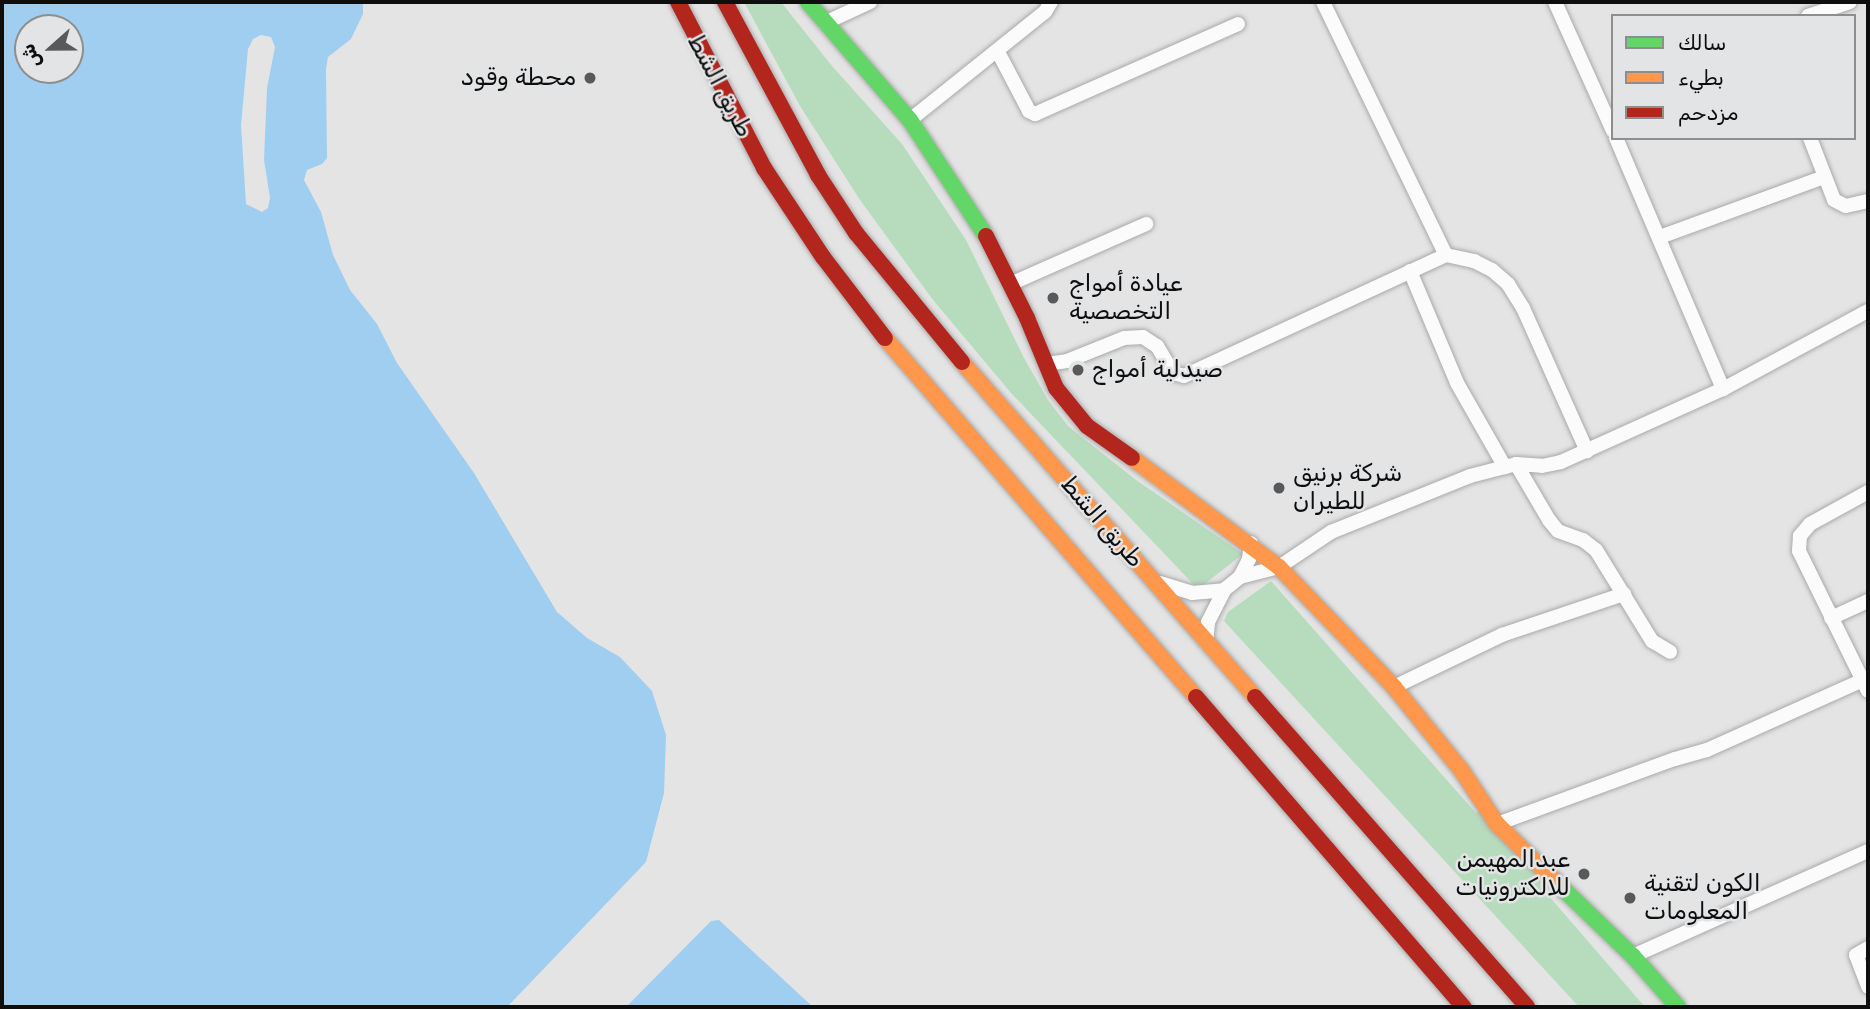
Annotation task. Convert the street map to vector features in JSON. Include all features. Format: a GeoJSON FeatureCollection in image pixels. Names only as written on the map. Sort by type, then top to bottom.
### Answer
{"type":"FeatureCollection","features":[{"type":"Feature","properties":{"kind":"main road","name":"طريق الشط"},"geometry":{"type":"LineString","coordinates":[[678,2],[764,168],[823,257],[887,341],[1464,1007]]}},
{"type":"Feature","properties":{"kind":"main road","name":"طريق الشط"},"geometry":{"type":"LineString","coordinates":[[725,2],[786,119],[856,233],[919,313],[1527,1007]]}},
{"type":"Feature","properties":{"kind":"main road"},"geometry":{"type":"LineString","coordinates":[[808,2],[910,120],[976,217],[1010,284],[1056,388],[1087,426],[1251,543],[1279,567],[1394,687],[1462,771],[1497,824],[1633,956],[1678,1007]]}},
{"type":"Feature","properties":{"kind":"street"},"geometry":{"type":"LineString","coordinates":[[825,23],[870,2]]}},
{"type":"Feature","properties":{"kind":"street"},"geometry":{"type":"LineString","coordinates":[[910,120],[1045,12],[1051,2]]}},
{"type":"Feature","properties":{"kind":"street"},"geometry":{"type":"LineString","coordinates":[[1323,2],[1446,256]]}},
{"type":"Feature","properties":{"kind":"street"},"geometry":{"type":"LineString","coordinates":[[1555,2],[1611,127]]}},
{"type":"Feature","properties":{"kind":"street"},"geometry":{"type":"LineString","coordinates":[[1811,10],[1850,2]]}},
{"type":"Feature","properties":{"kind":"street"},"geometry":{"type":"LineString","coordinates":[[998,51],[1029,111],[1035,114],[1238,24]]}},
{"type":"Feature","properties":{"kind":"street"},"geometry":{"type":"LineString","coordinates":[[1617,140],[1723,389]]}},
{"type":"Feature","properties":{"kind":"street"},"geometry":{"type":"LineString","coordinates":[[1811,140],[1830,194],[1840,204],[1853,206],[1868,201]]}},
{"type":"Feature","properties":{"kind":"street"},"geometry":{"type":"LineString","coordinates":[[1660,237],[1824,177]]}},
{"type":"Feature","properties":{"kind":"street"},"geometry":{"type":"LineString","coordinates":[[1010,284],[1146,224]]}},
{"type":"Feature","properties":{"kind":"street"},"geometry":{"type":"LineString","coordinates":[[1046,364],[1067,361],[1124,338],[1143,337],[1157,346],[1173,373],[1184,376],[1446,256],[1474,261],[1492,270],[1508,284],[1523,308],[1587,451]]}},
{"type":"Feature","properties":{"kind":"street"},"geometry":{"type":"LineString","coordinates":[[1410,271],[1457,383],[1510,466],[1558,531],[1583,540],[1597,550],[1652,641],[1670,652]]}},
{"type":"Feature","properties":{"kind":"street"},"geometry":{"type":"LineString","coordinates":[[1240,577],[1279,567],[1331,532],[1470,477],[1510,466],[1542,466],[1561,462],[1587,451],[1723,389],[1868,311]]}},
{"type":"Feature","properties":{"kind":"street"},"geometry":{"type":"LineString","coordinates":[[1497,824],[1707,750],[1866,685],[1799,551],[1800,536],[1810,524],[1868,492]]}},
{"type":"Feature","properties":{"kind":"street"},"geometry":{"type":"LineString","coordinates":[[1206,642],[1208,622],[1224,590],[1240,577],[1249,559],[1251,543]]}},
{"type":"Feature","properties":{"kind":"street"},"geometry":{"type":"LineString","coordinates":[[1149,575],[1177,590],[1208,593],[1224,590]]}},
{"type":"Feature","properties":{"kind":"street"},"geometry":{"type":"LineString","coordinates":[[1394,687],[1503,635],[1624,594]]}},
{"type":"Feature","properties":{"kind":"street"},"geometry":{"type":"LineString","coordinates":[[1831,618],[1868,601]]}},
{"type":"Feature","properties":{"kind":"street"},"geometry":{"type":"LineString","coordinates":[[1633,956],[1868,851]]}},
{"type":"Feature","properties":{"kind":"street"},"geometry":{"type":"LineString","coordinates":[[1868,948],[1856,955],[1868,987]]}},
{"type":"Feature","properties":{"kind":"green space"},"geometry":{"type":"Polygon","coordinates":[[[744,2],[781,2],[832,66],[902,144],[966,240],[1024,358],[1048,400],[1068,426],[1136,480],[1243,554],[1198,589],[1011,393],[933,300],[860,200],[800,106],[744,2]]]}},
{"type":"Feature","properties":{"kind":"green space"},"geometry":{"type":"Polygon","coordinates":[[[1271,581],[1476,813],[1480,811],[1545,883],[1541,887],[1645,1007],[1579,1007],[1224,621],[1228,612],[1271,581]]]}},
{"type":"Feature","properties":{"kind":"water"},"geometry":{"type":"Polygon","coordinates":[[[2,2],[363,2],[363,14],[351,39],[328,57],[327,158],[322,164],[307,170],[304,180],[321,212],[333,255],[350,290],[377,324],[397,363],[474,473],[557,612],[587,638],[620,657],[652,691],[666,735],[664,793],[646,862],[507,1007],[2,1007],[2,2]]]}},
{"type":"Feature","properties":{"kind":"water"},"geometry":{"type":"Polygon","coordinates":[[[719,920],[813,1007],[626,1007],[711,921],[719,920]]]}},
{"type":"Feature","properties":{"kind":"pier"},"geometry":{"type":"Polygon","coordinates":[[[261,35],[271,37],[275,47],[267,88],[264,160],[270,198],[268,208],[262,212],[246,204],[241,125],[248,49],[253,39],[261,35]]]}},
{"type":"Feature","properties":{"kind":"pier"},"geometry":{"type":"Polygon","coordinates":[[[646,862],[649,864],[553,1007],[548,1007],[646,862]]]}},
{"type":"Feature","properties":{"kind":"traffic: fast"},"geometry":{"type":"LineString","coordinates":[[808,2],[910,120],[986,236]]}},
{"type":"Feature","properties":{"kind":"traffic: fast"},"geometry":{"type":"LineString","coordinates":[[1556,882],[1633,956],[1678,1007]]}},
{"type":"Feature","properties":{"kind":"traffic: slow"},"geometry":{"type":"LineString","coordinates":[[885,338],[1196,697]]}},
{"type":"Feature","properties":{"kind":"traffic: slow"},"geometry":{"type":"LineString","coordinates":[[962,362],[1255,697]]}},
{"type":"Feature","properties":{"kind":"traffic: slow"},"geometry":{"type":"LineString","coordinates":[[1132,458],[1279,567],[1394,687],[1462,771],[1497,824],[1556,882]]}},
{"type":"Feature","properties":{"kind":"traffic: jam"},"geometry":{"type":"LineString","coordinates":[[678,2],[764,168],[823,257],[885,338]]}},
{"type":"Feature","properties":{"kind":"traffic: jam"},"geometry":{"type":"LineString","coordinates":[[725,2],[818,175],[856,233],[962,362]]}},
{"type":"Feature","properties":{"kind":"traffic: jam"},"geometry":{"type":"LineString","coordinates":[[986,236],[1027,318],[1056,388],[1087,426],[1132,458]]}},
{"type":"Feature","properties":{"kind":"traffic: jam"},"geometry":{"type":"LineString","coordinates":[[1196,697],[1464,1007]]}},
{"type":"Feature","properties":{"kind":"traffic: jam"},"geometry":{"type":"LineString","coordinates":[[1255,697],[1527,1007]]}},
{"type":"Feature","properties":{"kind":"place","name":"محطة وقود"},"geometry":{"type":"Point","coordinates":[590,78]}},
{"type":"Feature","properties":{"kind":"place","name":"عيادة أمواج التخصصية"},"geometry":{"type":"Point","coordinates":[1053,298]}},
{"type":"Feature","properties":{"kind":"place","name":"صيدلية أمواج"},"geometry":{"type":"Point","coordinates":[1078,370]}},
{"type":"Feature","properties":{"kind":"place","name":"شركة برنيق للطيران"},"geometry":{"type":"Point","coordinates":[1279,488]}},
{"type":"Feature","properties":{"kind":"place","name":"عبدالمهيمن للالكترونيات"},"geometry":{"type":"Point","coordinates":[1584,874]}},
{"type":"Feature","properties":{"kind":"place","name":"الكون لتقنية المعلومات"},"geometry":{"type":"Point","coordinates":[1630,898]}}]}
